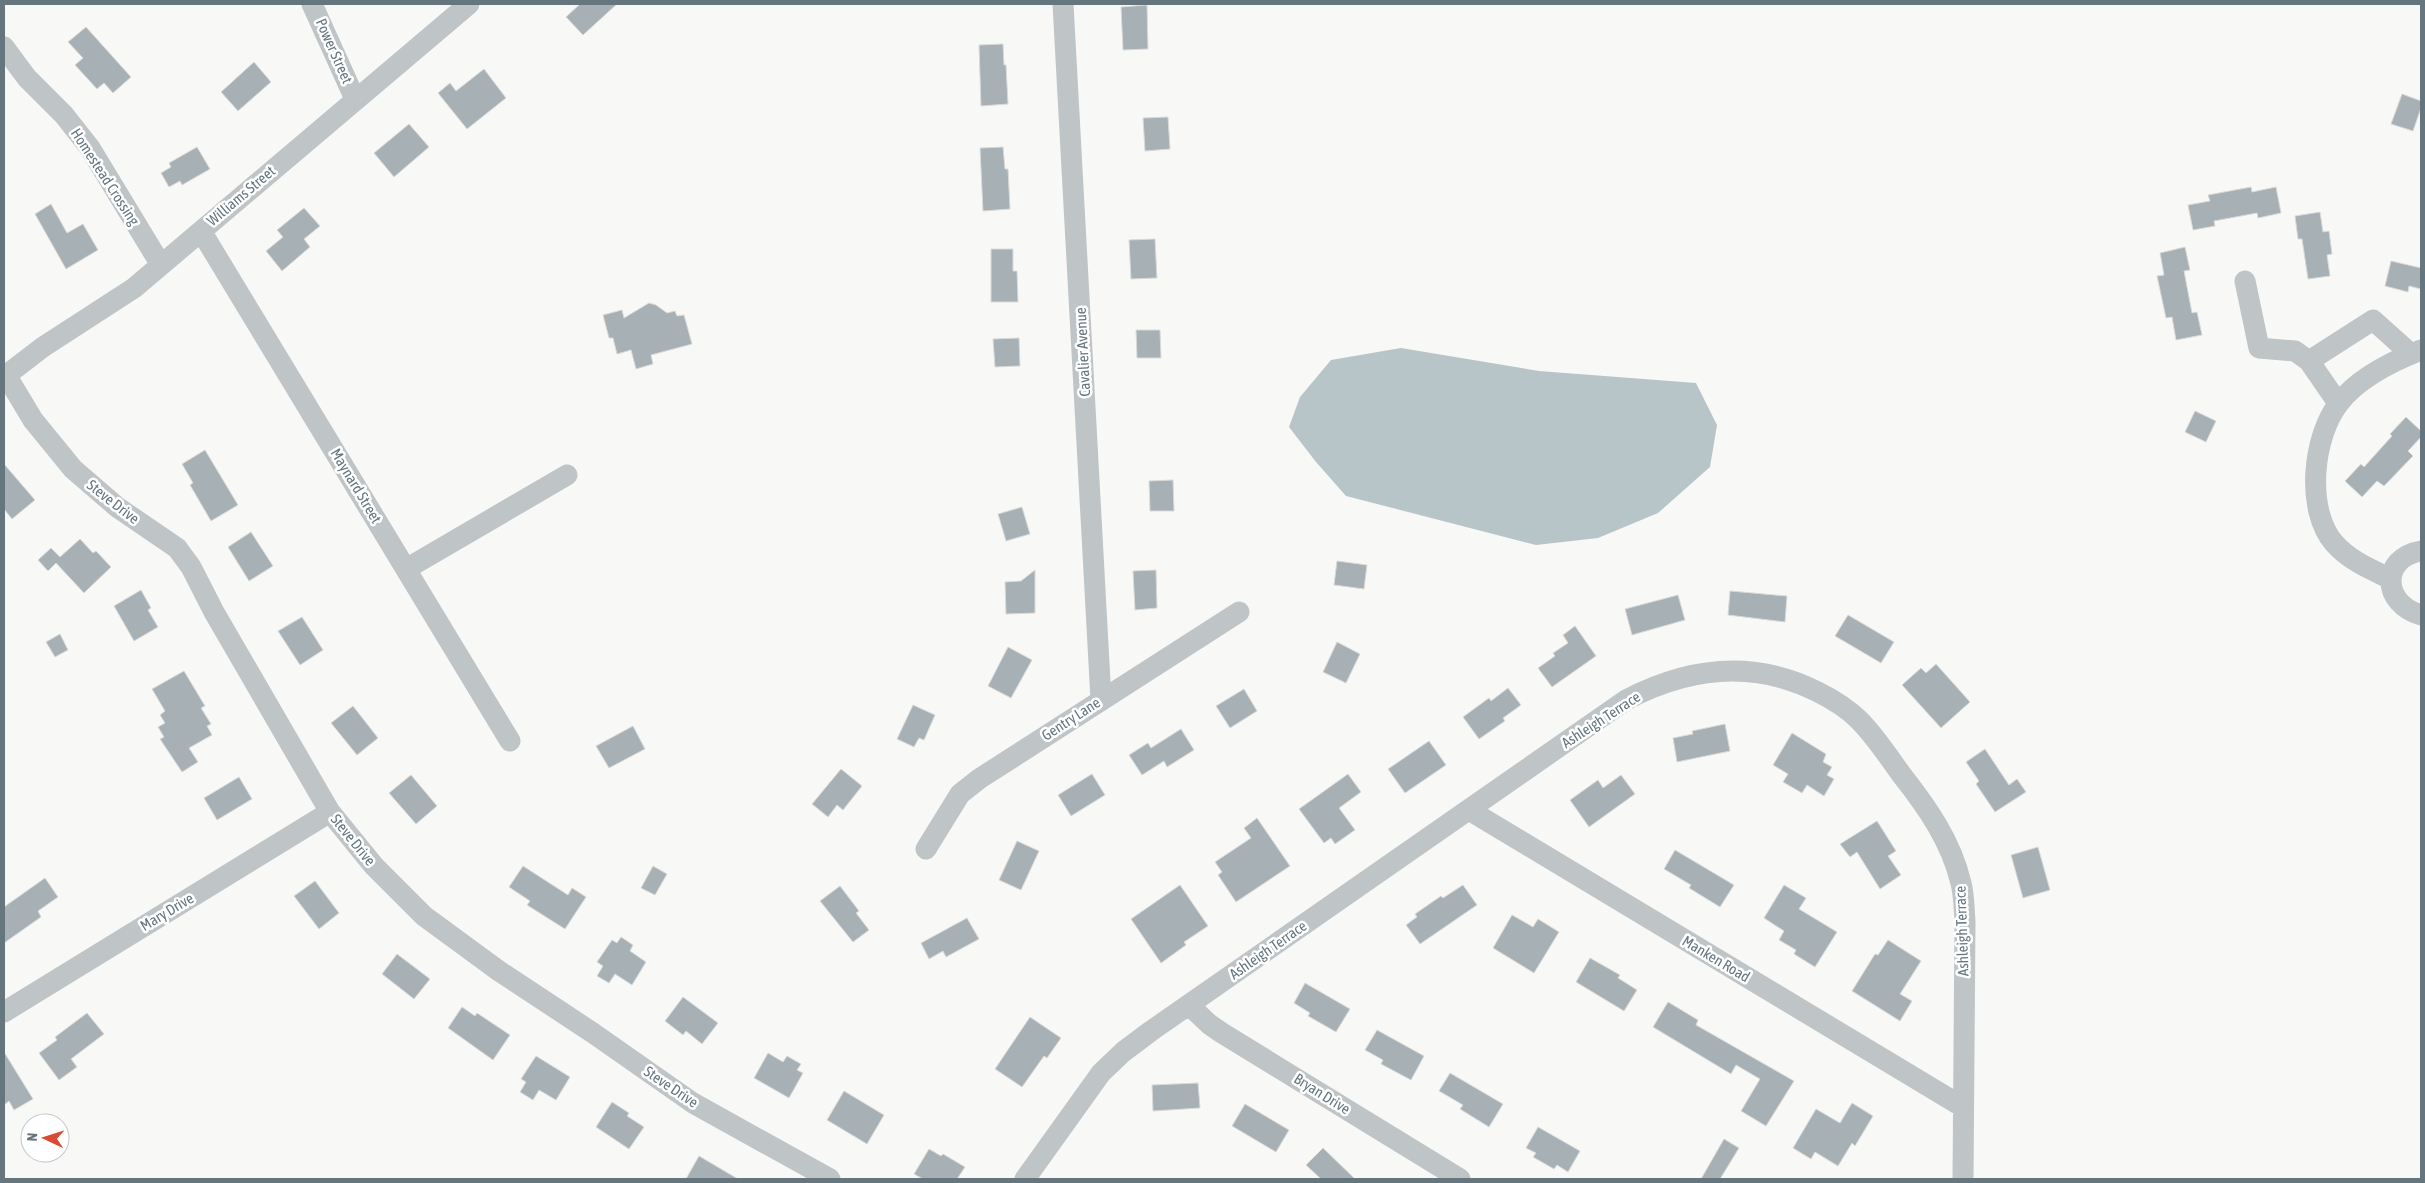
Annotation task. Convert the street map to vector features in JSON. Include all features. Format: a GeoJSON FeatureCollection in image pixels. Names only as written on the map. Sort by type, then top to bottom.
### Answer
{"type":"FeatureCollection","features":[{"type":"Feature","properties":{"kind":"street","name":"Power Street"},"geometry":{"type":"LineString","coordinates":[[312,4],[355,99]]}},
{"type":"Feature","properties":{"kind":"street","name":"Williams Street"},"geometry":{"type":"LineString","coordinates":[[5,376],[43,347],[134,288],[469,4]]}},
{"type":"Feature","properties":{"kind":"street","name":"Cavalier Avenue"},"geometry":{"type":"LineString","coordinates":[[1063,4],[1101,700]]}},
{"type":"Feature","properties":{"kind":"street","name":"Homestead Crossing"},"geometry":{"type":"LineString","coordinates":[[4,48],[27,78],[64,115],[90,148],[161,265]]}},
{"type":"Feature","properties":{"kind":"street","name":"Maynard Street"},"geometry":{"type":"LineString","coordinates":[[201,231],[510,741]]}},
{"type":"Feature","properties":{"kind":"street"},"geometry":{"type":"LineString","coordinates":[[2246,281],[2259,348],[2295,352],[2309,361],[2338,403]]}},
{"type":"Feature","properties":{"kind":"street"},"geometry":{"type":"LineString","coordinates":[[2309,361],[2373,320],[2416,352],[2372,374],[2354,387],[2338,403],[2328,422],[2320,444],[2315,488],[2318,510],[2326,530],[2341,550],[2364,566],[2391,579]]}},
{"type":"Feature","properties":{"kind":"street","name":"Steve Drive"},"geometry":{"type":"LineString","coordinates":[[5,376],[33,420],[73,468],[101,495],[133,519],[163,537],[181,554],[191,567],[214,612],[330,812],[374,866],[424,916],[499,971],[593,1033],[693,1103],[830,1179]]}},
{"type":"Feature","properties":{"kind":"street"},"geometry":{"type":"LineString","coordinates":[[406,569],[567,475]]}},
{"type":"Feature","properties":{"kind":"street"},"geometry":{"type":"LineString","coordinates":[[2421,551],[2413,552],[2398,562],[2391,579],[2392,590],[2396,599],[2403,607],[2421,615]]}},
{"type":"Feature","properties":{"kind":"street","name":"Gentry Lane"},"geometry":{"type":"LineString","coordinates":[[926,849],[960,794],[979,779],[1239,612]]}},
{"type":"Feature","properties":{"kind":"street","name":"Ashleigh Terrace"},"geometry":{"type":"LineString","coordinates":[[1025,1179],[1101,1072],[1124,1052],[1189,1005],[1626,700],[1655,685],[1682,677],[1740,671],[1770,673],[1800,683],[1828,697],[1858,719],[1924,804],[1953,856],[1962,885],[1965,920],[1963,1179]]}},
{"type":"Feature","properties":{"kind":"street","name":"Manken Road"},"geometry":{"type":"LineString","coordinates":[[1469,810],[1963,1107]]}},
{"type":"Feature","properties":{"kind":"street","name":"Mary Drive"},"geometry":{"type":"LineString","coordinates":[[4,1012],[330,812]]}},
{"type":"Feature","properties":{"kind":"street","name":"Bryan Drive"},"geometry":{"type":"LineString","coordinates":[[1189,1005],[1209,1024],[1460,1179]]}},
{"type":"Feature","properties":{"kind":"shaded area"},"geometry":{"type":"Polygon","coordinates":[[[1401,348],[1539,371],[1696,383],[1717,425],[1710,467],[1658,513],[1598,538],[1536,545],[1346,496],[1289,427],[1300,397],[1331,360],[1401,348]]]}},
{"type":"Feature","properties":{"kind":"building"},"geometry":{"type":"Polygon","coordinates":[[[580,4],[617,4],[583,35],[566,17],[580,4]]]}},
{"type":"Feature","properties":{"kind":"building"},"geometry":{"type":"Polygon","coordinates":[[[1147,5],[1148,49],[1123,50],[1121,7],[1147,5]]]}},
{"type":"Feature","properties":{"kind":"building"},"geometry":{"type":"Polygon","coordinates":[[[86,27],[131,77],[113,93],[104,83],[97,89],[75,65],[83,58],[68,42],[86,27]]]}},
{"type":"Feature","properties":{"kind":"building"},"geometry":{"type":"Polygon","coordinates":[[[1003,44],[1008,104],[981,106],[979,45],[1003,44]]]}},
{"type":"Feature","properties":{"kind":"building"},"geometry":{"type":"Polygon","coordinates":[[[254,62],[271,82],[238,111],[221,92],[254,62]]]}},
{"type":"Feature","properties":{"kind":"building"},"geometry":{"type":"Polygon","coordinates":[[[484,69],[506,98],[467,129],[438,93],[450,83],[456,91],[484,69]]]}},
{"type":"Feature","properties":{"kind":"building"},"geometry":{"type":"Polygon","coordinates":[[[2402,94],[2421,101],[2421,108],[2413,131],[2391,124],[2402,94]]]}},
{"type":"Feature","properties":{"kind":"building"},"geometry":{"type":"Polygon","coordinates":[[[1168,117],[1170,149],[1145,151],[1143,118],[1168,117]]]}},
{"type":"Feature","properties":{"kind":"building"},"geometry":{"type":"Polygon","coordinates":[[[409,124],[429,147],[394,177],[374,153],[409,124]]]}},
{"type":"Feature","properties":{"kind":"building"},"geometry":{"type":"Polygon","coordinates":[[[197,147],[210,169],[182,185],[180,181],[169,187],[161,173],[171,167],[169,163],[197,147]]]}},
{"type":"Feature","properties":{"kind":"building"},"geometry":{"type":"Polygon","coordinates":[[[1003,147],[1005,169],[1008,169],[1010,209],[983,211],[980,148],[1003,147]]]}},
{"type":"Feature","properties":{"kind":"building"},"geometry":{"type":"Polygon","coordinates":[[[2251,187],[2252,192],[2276,187],[2281,213],[2258,218],[2257,213],[2214,221],[2215,226],[2193,230],[2188,205],[2210,201],[2208,195],[2251,187]]]}},
{"type":"Feature","properties":{"kind":"building"},"geometry":{"type":"Polygon","coordinates":[[[51,204],[67,233],[83,224],[98,250],[66,269],[35,214],[51,204]]]}},
{"type":"Feature","properties":{"kind":"building"},"geometry":{"type":"Polygon","coordinates":[[[304,208],[320,226],[304,239],[310,247],[282,271],[266,251],[283,237],[277,230],[304,208]]]}},
{"type":"Feature","properties":{"kind":"building"},"geometry":{"type":"Polygon","coordinates":[[[2320,212],[2323,232],[2329,231],[2332,254],[2327,255],[2330,276],[2308,279],[2302,239],[2298,239],[2295,216],[2320,212]]]}},
{"type":"Feature","properties":{"kind":"building"},"geometry":{"type":"Polygon","coordinates":[[[1155,239],[1157,278],[1131,279],[1129,240],[1155,239]]]}},
{"type":"Feature","properties":{"kind":"building"},"geometry":{"type":"Polygon","coordinates":[[[2185,247],[2190,270],[2184,271],[2192,313],[2197,312],[2202,335],[2176,340],[2172,317],[2166,318],[2157,276],[2164,275],[2160,253],[2185,247]]]}},
{"type":"Feature","properties":{"kind":"building"},"geometry":{"type":"Polygon","coordinates":[[[991,249],[1013,249],[1013,271],[1017,271],[1018,302],[991,302],[991,249]]]}},
{"type":"Feature","properties":{"kind":"building"},"geometry":{"type":"Polygon","coordinates":[[[2391,261],[2421,268],[2421,289],[2409,286],[2408,292],[2385,286],[2391,261]]]}},
{"type":"Feature","properties":{"kind":"building"},"geometry":{"type":"Polygon","coordinates":[[[649,303],[656,305],[667,313],[675,311],[677,316],[684,315],[692,344],[651,355],[653,364],[636,369],[631,350],[617,354],[613,338],[609,338],[603,315],[622,310],[624,318],[649,303]]]}},
{"type":"Feature","properties":{"kind":"building"},"geometry":{"type":"Polygon","coordinates":[[[1136,330],[1160,330],[1161,358],[1137,358],[1136,330]]]}},
{"type":"Feature","properties":{"kind":"building"},"geometry":{"type":"Polygon","coordinates":[[[1019,338],[1020,366],[995,367],[993,339],[1019,338]]]}},
{"type":"Feature","properties":{"kind":"building"},"geometry":{"type":"Polygon","coordinates":[[[2195,411],[2216,421],[2206,442],[2185,432],[2195,411]]]}},
{"type":"Feature","properties":{"kind":"building"},"geometry":{"type":"Polygon","coordinates":[[[2406,417],[2421,431],[2421,437],[2408,451],[2413,456],[2384,486],[2377,481],[2362,497],[2345,481],[2361,464],[2364,467],[2392,436],[2390,434],[2406,417]]]}},
{"type":"Feature","properties":{"kind":"building"},"geometry":{"type":"Polygon","coordinates":[[[205,450],[238,505],[211,521],[190,485],[193,483],[182,464],[205,450]]]}},
{"type":"Feature","properties":{"kind":"building"},"geometry":{"type":"Polygon","coordinates":[[[4,464],[35,500],[12,519],[4,509],[4,464]]]}},
{"type":"Feature","properties":{"kind":"building"},"geometry":{"type":"Polygon","coordinates":[[[1173,480],[1174,511],[1150,511],[1149,481],[1173,480]]]}},
{"type":"Feature","properties":{"kind":"building"},"geometry":{"type":"Polygon","coordinates":[[[1022,507],[1030,534],[1006,541],[998,514],[1022,507]]]}},
{"type":"Feature","properties":{"kind":"building"},"geometry":{"type":"Polygon","coordinates":[[[251,532],[273,566],[249,581],[228,547],[251,532]]]}},
{"type":"Feature","properties":{"kind":"building"},"geometry":{"type":"Polygon","coordinates":[[[80,539],[93,553],[96,551],[111,567],[84,593],[56,563],[48,571],[38,560],[51,548],[60,557],[80,539]]]}},
{"type":"Feature","properties":{"kind":"building"},"geometry":{"type":"Polygon","coordinates":[[[1337,561],[1367,565],[1364,589],[1334,585],[1337,561]]]}},
{"type":"Feature","properties":{"kind":"building"},"geometry":{"type":"Polygon","coordinates":[[[1035,570],[1035,613],[1006,614],[1005,582],[1021,581],[1035,570]]]}},
{"type":"Feature","properties":{"kind":"building"},"geometry":{"type":"Polygon","coordinates":[[[1156,570],[1157,608],[1135,610],[1133,571],[1156,570]]]}},
{"type":"Feature","properties":{"kind":"building"},"geometry":{"type":"Polygon","coordinates":[[[141,590],[151,608],[148,610],[158,627],[134,641],[114,606],[141,590]]]}},
{"type":"Feature","properties":{"kind":"building"},"geometry":{"type":"Polygon","coordinates":[[[1730,591],[1787,596],[1785,622],[1728,615],[1730,591]]]}},
{"type":"Feature","properties":{"kind":"building"},"geometry":{"type":"Polygon","coordinates":[[[1678,595],[1685,620],[1632,635],[1625,609],[1678,595]]]}},
{"type":"Feature","properties":{"kind":"building"},"geometry":{"type":"Polygon","coordinates":[[[1848,615],[1894,642],[1881,663],[1835,636],[1848,615]]]}},
{"type":"Feature","properties":{"kind":"building"},"geometry":{"type":"Polygon","coordinates":[[[302,617],[323,650],[300,665],[278,631],[302,617]]]}},
{"type":"Feature","properties":{"kind":"building"},"geometry":{"type":"Polygon","coordinates":[[[1575,626],[1596,656],[1552,687],[1538,668],[1555,656],[1553,653],[1568,643],[1563,635],[1575,626]]]}},
{"type":"Feature","properties":{"kind":"building"},"geometry":{"type":"Polygon","coordinates":[[[60,634],[68,650],[55,657],[46,642],[60,634]]]}},
{"type":"Feature","properties":{"kind":"building"},"geometry":{"type":"Polygon","coordinates":[[[1337,642],[1360,654],[1346,683],[1323,672],[1337,642]]]}},
{"type":"Feature","properties":{"kind":"building"},"geometry":{"type":"Polygon","coordinates":[[[1008,647],[1032,660],[1011,698],[988,686],[1008,647]]]}},
{"type":"Feature","properties":{"kind":"building"},"geometry":{"type":"Polygon","coordinates":[[[1936,664],[1970,702],[1941,728],[1902,685],[1921,668],[1926,673],[1936,664]]]}},
{"type":"Feature","properties":{"kind":"building"},"geometry":{"type":"Polygon","coordinates":[[[184,671],[205,706],[201,708],[211,724],[207,726],[212,735],[189,748],[198,762],[182,772],[160,739],[164,737],[158,727],[165,723],[160,715],[165,711],[152,689],[184,671]]]}},
{"type":"Feature","properties":{"kind":"building"},"geometry":{"type":"Polygon","coordinates":[[[1508,688],[1521,705],[1503,718],[1505,721],[1479,739],[1463,717],[1489,698],[1491,701],[1508,688]]]}},
{"type":"Feature","properties":{"kind":"building"},"geometry":{"type":"Polygon","coordinates":[[[1244,689],[1257,711],[1230,728],[1216,706],[1244,689]]]}},
{"type":"Feature","properties":{"kind":"building"},"geometry":{"type":"Polygon","coordinates":[[[913,705],[935,715],[924,740],[919,738],[914,747],[897,739],[913,705]]]}},
{"type":"Feature","properties":{"kind":"building"},"geometry":{"type":"Polygon","coordinates":[[[353,706],[378,738],[357,755],[331,723],[353,706]]]}},
{"type":"Feature","properties":{"kind":"building"},"geometry":{"type":"Polygon","coordinates":[[[1725,724],[1730,751],[1677,762],[1673,738],[1693,734],[1692,731],[1725,724]]]}},
{"type":"Feature","properties":{"kind":"building"},"geometry":{"type":"Polygon","coordinates":[[[633,726],[645,749],[609,768],[596,746],[633,726]]]}},
{"type":"Feature","properties":{"kind":"building"},"geometry":{"type":"Polygon","coordinates":[[[1181,729],[1194,750],[1167,767],[1164,761],[1142,775],[1129,755],[1148,743],[1151,748],[1181,729]]]}},
{"type":"Feature","properties":{"kind":"building"},"geometry":{"type":"Polygon","coordinates":[[[1792,733],[1826,754],[1823,762],[1832,767],[1827,775],[1834,779],[1824,796],[1807,785],[1802,793],[1783,782],[1788,774],[1773,765],[1792,733]]]}},
{"type":"Feature","properties":{"kind":"building"},"geometry":{"type":"Polygon","coordinates":[[[1429,741],[1446,765],[1405,793],[1388,769],[1429,741]]]}},
{"type":"Feature","properties":{"kind":"building"},"geometry":{"type":"Polygon","coordinates":[[[1985,749],[2009,785],[2017,779],[2026,792],[1995,812],[1976,784],[1979,781],[1966,762],[1985,749]]]}},
{"type":"Feature","properties":{"kind":"building"},"geometry":{"type":"Polygon","coordinates":[[[841,769],[862,786],[843,810],[837,805],[828,817],[812,804],[841,769]]]}},
{"type":"Feature","properties":{"kind":"building"},"geometry":{"type":"Polygon","coordinates":[[[1092,774],[1105,795],[1071,816],[1058,795],[1092,774]]]}},
{"type":"Feature","properties":{"kind":"building"},"geometry":{"type":"Polygon","coordinates":[[[1348,774],[1361,792],[1339,808],[1355,830],[1335,844],[1331,838],[1324,843],[1299,809],[1348,774]]]}},
{"type":"Feature","properties":{"kind":"building"},"geometry":{"type":"Polygon","coordinates":[[[411,775],[437,806],[416,824],[389,793],[411,775]]]}},
{"type":"Feature","properties":{"kind":"building"},"geometry":{"type":"Polygon","coordinates":[[[1621,775],[1635,794],[1589,827],[1570,800],[1598,780],[1603,788],[1621,775]]]}},
{"type":"Feature","properties":{"kind":"building"},"geometry":{"type":"Polygon","coordinates":[[[239,777],[252,799],[217,820],[204,798],[239,777]]]}},
{"type":"Feature","properties":{"kind":"building"},"geometry":{"type":"Polygon","coordinates":[[[1257,818],[1290,866],[1236,902],[1218,875],[1222,872],[1215,862],[1251,838],[1244,828],[1257,818]]]}},
{"type":"Feature","properties":{"kind":"building"},"geometry":{"type":"Polygon","coordinates":[[[1877,821],[1896,851],[1888,856],[1901,875],[1880,889],[1857,852],[1850,857],[1840,844],[1877,821]]]}},
{"type":"Feature","properties":{"kind":"building"},"geometry":{"type":"Polygon","coordinates":[[[1017,841],[1039,851],[1021,890],[999,880],[1017,841]]]}},
{"type":"Feature","properties":{"kind":"building"},"geometry":{"type":"Polygon","coordinates":[[[2038,847],[2050,890],[2023,898],[2011,855],[2038,847]]]}},
{"type":"Feature","properties":{"kind":"building"},"geometry":{"type":"Polygon","coordinates":[[[1675,850],[1734,885],[1720,907],[1689,888],[1691,885],[1664,869],[1675,850]]]}},
{"type":"Feature","properties":{"kind":"building"},"geometry":{"type":"Polygon","coordinates":[[[523,866],[568,895],[572,888],[586,897],[565,929],[527,905],[530,901],[509,887],[523,866]]]}},
{"type":"Feature","properties":{"kind":"building"},"geometry":{"type":"Polygon","coordinates":[[[653,866],[667,874],[655,895],[641,888],[653,866]]]}},
{"type":"Feature","properties":{"kind":"building"},"geometry":{"type":"Polygon","coordinates":[[[45,878],[58,897],[38,911],[41,917],[4,943],[4,907],[45,878]]]}},
{"type":"Feature","properties":{"kind":"building"},"geometry":{"type":"Polygon","coordinates":[[[315,881],[339,913],[319,929],[294,896],[315,881]]]}},
{"type":"Feature","properties":{"kind":"building"},"geometry":{"type":"Polygon","coordinates":[[[1180,885],[1208,926],[1184,942],[1186,945],[1161,963],[1131,919],[1180,885]]]}},
{"type":"Feature","properties":{"kind":"building"},"geometry":{"type":"Polygon","coordinates":[[[1463,885],[1477,905],[1420,944],[1406,925],[1417,917],[1415,914],[1441,896],[1443,898],[1463,885]]]}},
{"type":"Feature","properties":{"kind":"building"},"geometry":{"type":"Polygon","coordinates":[[[1784,885],[1806,898],[1799,909],[1837,932],[1815,967],[1794,954],[1796,950],[1779,940],[1784,931],[1764,918],[1784,885]]]}},
{"type":"Feature","properties":{"kind":"building"},"geometry":{"type":"Polygon","coordinates":[[[840,886],[859,911],[856,913],[869,930],[853,942],[820,901],[840,886]]]}},
{"type":"Feature","properties":{"kind":"building"},"geometry":{"type":"Polygon","coordinates":[[[1512,915],[1533,927],[1538,919],[1559,932],[1534,973],[1493,948],[1512,915]]]}},
{"type":"Feature","properties":{"kind":"building"},"geometry":{"type":"Polygon","coordinates":[[[967,918],[979,939],[946,957],[943,951],[929,959],[921,943],[967,918]]]}},
{"type":"Feature","properties":{"kind":"building"},"geometry":{"type":"Polygon","coordinates":[[[621,937],[633,945],[630,951],[646,962],[632,985],[615,974],[609,983],[597,976],[603,966],[597,962],[612,940],[617,943],[621,937]]]}},
{"type":"Feature","properties":{"kind":"building"},"geometry":{"type":"Polygon","coordinates":[[[1888,940],[1921,961],[1900,994],[1912,1001],[1900,1021],[1852,991],[1875,954],[1878,955],[1888,940]]]}},
{"type":"Feature","properties":{"kind":"building"},"geometry":{"type":"Polygon","coordinates":[[[397,954],[430,979],[414,999],[382,974],[397,954]]]}},
{"type":"Feature","properties":{"kind":"building"},"geometry":{"type":"Polygon","coordinates":[[[1590,958],[1620,975],[1618,978],[1637,990],[1624,1011],[1576,982],[1590,958]]]}},
{"type":"Feature","properties":{"kind":"building"},"geometry":{"type":"Polygon","coordinates":[[[1305,983],[1350,1009],[1336,1032],[1308,1016],[1310,1013],[1294,1003],[1305,983]]]}},
{"type":"Feature","properties":{"kind":"building"},"geometry":{"type":"Polygon","coordinates":[[[683,997],[718,1023],[702,1044],[686,1031],[683,1035],[665,1021],[683,997]]]}},
{"type":"Feature","properties":{"kind":"building"},"geometry":{"type":"Polygon","coordinates":[[[1668,1002],[1698,1020],[1696,1025],[1794,1081],[1766,1126],[1741,1111],[1760,1079],[1736,1065],[1731,1074],[1653,1027],[1668,1002]]]}},
{"type":"Feature","properties":{"kind":"building"},"geometry":{"type":"Polygon","coordinates":[[[462,1007],[475,1016],[477,1013],[510,1035],[493,1060],[448,1028],[462,1007]]]}},
{"type":"Feature","properties":{"kind":"building"},"geometry":{"type":"Polygon","coordinates":[[[87,1013],[104,1034],[71,1059],[77,1067],[59,1080],[39,1053],[57,1040],[55,1037],[87,1013]]]}},
{"type":"Feature","properties":{"kind":"building"},"geometry":{"type":"Polygon","coordinates":[[[1030,1017],[1061,1038],[1047,1058],[1044,1056],[1022,1087],[995,1069],[1030,1017]]]}},
{"type":"Feature","properties":{"kind":"building"},"geometry":{"type":"Polygon","coordinates":[[[1377,1030],[1424,1056],[1411,1080],[1381,1064],[1383,1060],[1365,1050],[1377,1030]]]}},
{"type":"Feature","properties":{"kind":"building"},"geometry":{"type":"Polygon","coordinates":[[[4,1052],[33,1099],[14,1110],[9,1101],[4,1105],[4,1052]]]}},
{"type":"Feature","properties":{"kind":"building"},"geometry":{"type":"Polygon","coordinates":[[[768,1053],[783,1062],[787,1056],[801,1064],[797,1070],[803,1073],[789,1098],[754,1078],[768,1053]]]}},
{"type":"Feature","properties":{"kind":"building"},"geometry":{"type":"Polygon","coordinates":[[[536,1056],[570,1077],[556,1100],[539,1090],[533,1100],[520,1092],[526,1082],[521,1079],[536,1056]]]}},
{"type":"Feature","properties":{"kind":"building"},"geometry":{"type":"Polygon","coordinates":[[[1450,1073],[1503,1104],[1489,1127],[1460,1109],[1463,1105],[1439,1091],[1450,1073]]]}},
{"type":"Feature","properties":{"kind":"building"},"geometry":{"type":"Polygon","coordinates":[[[1198,1083],[1200,1108],[1153,1111],[1152,1085],[1198,1083]]]}},
{"type":"Feature","properties":{"kind":"building"},"geometry":{"type":"Polygon","coordinates":[[[844,1091],[884,1115],[867,1144],[827,1120],[844,1091]]]}},
{"type":"Feature","properties":{"kind":"building"},"geometry":{"type":"Polygon","coordinates":[[[612,1102],[629,1113],[627,1116],[644,1127],[629,1149],[596,1127],[612,1102]]]}},
{"type":"Feature","properties":{"kind":"building"},"geometry":{"type":"Polygon","coordinates":[[[1852,1103],[1873,1116],[1855,1146],[1852,1143],[1838,1166],[1815,1152],[1811,1159],[1793,1148],[1816,1109],[1840,1123],[1852,1103]]]}},
{"type":"Feature","properties":{"kind":"building"},"geometry":{"type":"Polygon","coordinates":[[[1245,1104],[1289,1130],[1276,1152],[1232,1126],[1245,1104]]]}},
{"type":"Feature","properties":{"kind":"building"},"geometry":{"type":"Polygon","coordinates":[[[1538,1127],[1580,1151],[1568,1172],[1557,1165],[1554,1169],[1533,1157],[1536,1153],[1526,1148],[1538,1127]]]}},
{"type":"Feature","properties":{"kind":"building"},"geometry":{"type":"Polygon","coordinates":[[[1724,1139],[1739,1148],[1720,1179],[1701,1179],[1724,1139]]]}},
{"type":"Feature","properties":{"kind":"building"},"geometry":{"type":"Polygon","coordinates":[[[1323,1148],[1355,1179],[1321,1179],[1306,1165],[1323,1148]]]}},
{"type":"Feature","properties":{"kind":"building"},"geometry":{"type":"Polygon","coordinates":[[[929,1149],[941,1156],[943,1154],[965,1167],[957,1179],[923,1179],[914,1174],[929,1149]]]}},
{"type":"Feature","properties":{"kind":"building"},"geometry":{"type":"Polygon","coordinates":[[[699,1156],[738,1179],[686,1179],[699,1156]]]}}]}
